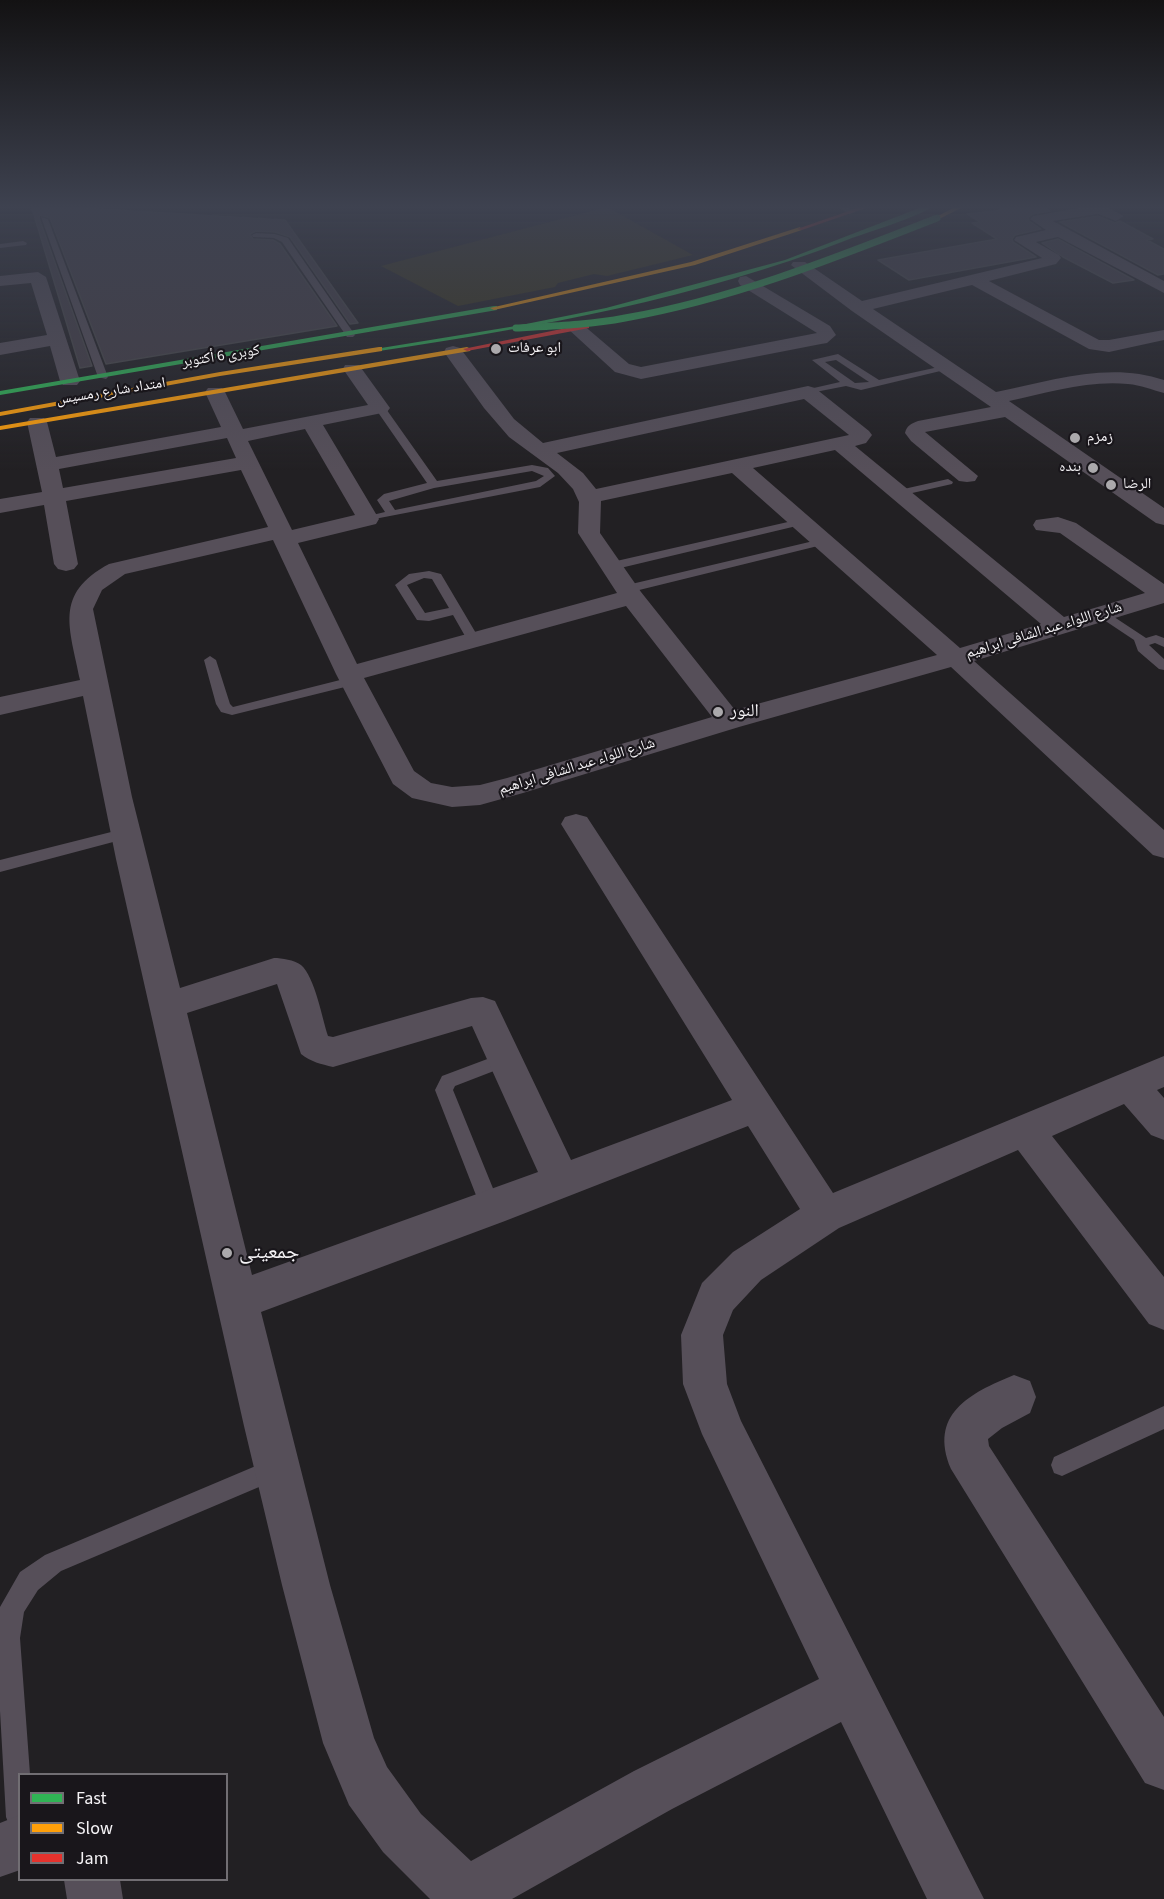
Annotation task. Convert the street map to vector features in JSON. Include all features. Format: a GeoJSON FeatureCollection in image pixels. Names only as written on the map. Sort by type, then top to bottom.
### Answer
{"type":"FeatureCollection","features":[{"type":"Feature","properties":{"kind":"main road","name":"امتداد شارع رمسيس"},"geometry":{"type":"LineString","coordinates":[[0,393],[459,316],[562,294]]}},
{"type":"Feature","properties":{"kind":"main road","name":"كوبرى 6 أكتوبر"},"geometry":{"type":"LineString","coordinates":[[0,399],[545,308],[612,294]]}},
{"type":"Feature","properties":{"kind":"main road","name":"امتداد شارع رمسيس"},"geometry":{"type":"LineString","coordinates":[[0,428],[453,352],[576,328],[700,294]]}},
{"type":"Feature","properties":{"kind":"main road","name":"كوبرى 6 أكتوبر"},"geometry":{"type":"LineString","coordinates":[[0,414],[220,374],[516,328],[565,327],[726,294]]}},
{"type":"Feature","properties":{"kind":"street"},"geometry":{"type":"LineString","coordinates":[[11,297],[33,294]]}},
{"type":"Feature","properties":{"kind":"street"},"geometry":{"type":"LineString","coordinates":[[44,294],[70,381]]}},
{"type":"Feature","properties":{"kind":"street"},"geometry":{"type":"LineString","coordinates":[[576,328],[622,368],[641,373],[821,339],[827,335],[824,330],[766,294]]}},
{"type":"Feature","properties":{"kind":"street"},"geometry":{"type":"LineString","coordinates":[[840,294],[1164,518]]}},
{"type":"Feature","properties":{"kind":"street"},"geometry":{"type":"LineString","coordinates":[[858,307],[913,294]]}},
{"type":"Feature","properties":{"kind":"street"},"geometry":{"type":"LineString","coordinates":[[1001,294],[1095,345],[1110,346],[1164,335]]}},
{"type":"Feature","properties":{"kind":"street"},"geometry":{"type":"LineString","coordinates":[[0,349],[58,339]]}},
{"type":"Feature","properties":{"kind":"street"},"geometry":{"type":"LineString","coordinates":[[453,352],[514,431],[525,441],[560,463],[590,497],[591,512],[587,528],[630,593],[729,721]]}},
{"type":"Feature","properties":{"kind":"street"},"geometry":{"type":"LineString","coordinates":[[47,465],[311,422],[380,408],[352,369]]}},
{"type":"Feature","properties":{"kind":"street"},"geometry":{"type":"LineString","coordinates":[[958,479],[918,437],[915,433],[916,429],[1001,405],[1121,376],[1139,378],[1164,387]]}},
{"type":"Feature","properties":{"kind":"street","name":"شارع اللواء عبد الشافى ابراهيم"},"geometry":{"type":"LineString","coordinates":[[215,392],[350,678],[403,777],[422,791],[452,797],[480,795],[729,721],[956,658],[1164,595]]}},
{"type":"Feature","properties":{"kind":"street"},"geometry":{"type":"LineString","coordinates":[[541,450],[808,392],[862,435],[859,439],[590,497]]}},
{"type":"Feature","properties":{"kind":"street"},"geometry":{"type":"LineString","coordinates":[[37,422],[54,496],[66,564]]}},
{"type":"Feature","properties":{"kind":"street"},"geometry":{"type":"LineString","coordinates":[[311,422],[368,519],[117,569],[95,582],[82,598],[81,609],[93,686],[277,1468],[349,1743],[368,1786],[402,1833],[463,1897],[572,1833],[851,1690]]}},
{"type":"Feature","properties":{"kind":"street"},"geometry":{"type":"LineString","coordinates":[[839,443],[1059,626]]}},
{"type":"Feature","properties":{"kind":"street"},"geometry":{"type":"LineString","coordinates":[[0,506],[248,462]]}},
{"type":"Feature","properties":{"kind":"street"},"geometry":{"type":"LineString","coordinates":[[735,464],[956,658],[1164,847]]}},
{"type":"Feature","properties":{"kind":"street"},"geometry":{"type":"LineString","coordinates":[[1137,498],[1164,491]]}},
{"type":"Feature","properties":{"kind":"street"},"geometry":{"type":"LineString","coordinates":[[1044,525],[1058,524],[1068,528],[1164,595]]}},
{"type":"Feature","properties":{"kind":"street"},"geometry":{"type":"LineString","coordinates":[[350,678],[630,593]]}},
{"type":"Feature","properties":{"kind":"street"},"geometry":{"type":"LineString","coordinates":[[0,706],[93,686]]}},
{"type":"Feature","properties":{"kind":"street"},"geometry":{"type":"LineString","coordinates":[[576,824],[825,1215]]}},
{"type":"Feature","properties":{"kind":"street"},"geometry":{"type":"LineString","coordinates":[[168,1006],[273,971],[283,971],[289,973],[294,982],[313,1044],[321,1050],[344,1051],[471,1012],[483,1011],[561,1180]]}},
{"type":"Feature","properties":{"kind":"street"},"geometry":{"type":"LineString","coordinates":[[956,1899],[724,1434],[705,1384],[702,1335],[717,1297],[747,1266],[825,1215],[1147,1078],[1164,1124]]}},
{"type":"Feature","properties":{"kind":"street"},"geometry":{"type":"LineString","coordinates":[[238,1300],[491,1208],[757,1106]]}},
{"type":"Feature","properties":{"kind":"street"},"geometry":{"type":"LineString","coordinates":[[1024,1129],[1164,1310]]}},
{"type":"Feature","properties":{"kind":"street"},"geometry":{"type":"LineString","coordinates":[[1014,1397],[974,1420],[967,1428],[964,1440],[968,1453],[1164,1764]]}},
{"type":"Feature","properties":{"kind":"street"},"geometry":{"type":"LineString","coordinates":[[0,1850],[18,1843]]}},
{"type":"Feature","properties":{"kind":"street"},"geometry":{"type":"LineString","coordinates":[[92,1881],[95,1899]]}},
{"type":"Feature","properties":{"kind":"lane"},"geometry":{"type":"LineString","coordinates":[[72,294],[103,377]]}},
{"type":"Feature","properties":{"kind":"lane"},"geometry":{"type":"LineString","coordinates":[[322,294],[350,335]]}},
{"type":"Feature","properties":{"kind":"lane"},"geometry":{"type":"LineString","coordinates":[[877,383],[838,357],[817,360],[847,383],[857,387],[877,383],[948,368]]}},
{"type":"Feature","properties":{"kind":"lane"},"geometry":{"type":"LineString","coordinates":[[808,392],[847,383]]}},
{"type":"Feature","properties":{"kind":"lane"},"geometry":{"type":"LineString","coordinates":[[380,408],[434,485]]}},
{"type":"Feature","properties":{"kind":"lane"},"geometry":{"type":"LineString","coordinates":[[368,519],[540,484],[550,476],[544,470],[532,468],[434,485],[385,497],[383,500],[392,514]]}},
{"type":"Feature","properties":{"kind":"lane"},"geometry":{"type":"LineString","coordinates":[[899,493],[958,479]]}},
{"type":"Feature","properties":{"kind":"lane"},"geometry":{"type":"LineString","coordinates":[[612,566],[801,522]]}},
{"type":"Feature","properties":{"kind":"lane"},"geometry":{"type":"LineString","coordinates":[[630,593],[822,542]]}},
{"type":"Feature","properties":{"kind":"lane"},"geometry":{"type":"LineString","coordinates":[[456,610],[474,640]]}},
{"type":"Feature","properties":{"kind":"lane"},"geometry":{"type":"LineString","coordinates":[[1102,613],[1139,637],[1143,648],[1164,666]]}},
{"type":"Feature","properties":{"kind":"lane"},"geometry":{"type":"LineString","coordinates":[[1143,643],[1156,639],[1164,643]]}},
{"type":"Feature","properties":{"kind":"lane"},"geometry":{"type":"LineString","coordinates":[[210,660],[223,704],[226,709],[232,711],[350,678]]}},
{"type":"Feature","properties":{"kind":"lane"},"geometry":{"type":"LineString","coordinates":[[0,866],[127,833]]}},
{"type":"Feature","properties":{"kind":"lane"},"geometry":{"type":"LineString","coordinates":[[491,1208],[444,1090],[448,1081],[506,1059]]}},
{"type":"Feature","properties":{"kind":"lane"},"geometry":{"type":"LineString","coordinates":[[1062,1465],[1164,1417]]}},
{"type":"Feature","properties":{"kind":"lane"},"geometry":{"type":"LineString","coordinates":[[18,1787],[8,1638],[12,1608],[29,1581],[53,1563],[277,1468]]}},
{"type":"Feature","properties":{"kind":"shaded area"},"geometry":{"type":"Polygon","coordinates":[[[434,294],[521,294],[458,306],[434,294]]]}},
{"type":"Feature","properties":{"kind":"building"},"geometry":{"type":"Polygon","coordinates":[[[58,294],[66,294],[92,366],[80,368],[58,294]]]}},
{"type":"Feature","properties":{"kind":"building"},"geometry":{"type":"Polygon","coordinates":[[[79,294],[314,294],[337,326],[106,364],[79,294]]]}},
{"type":"Feature","properties":{"kind":"building"},"geometry":{"type":"Polygon","coordinates":[[[329,294],[337,294],[358,323],[350,324],[329,294]]]}},
{"type":"Feature","properties":{"kind":"traffic: fast"},"geometry":{"type":"LineString","coordinates":[[379,349],[516,328],[607,310],[667,294]]}},
{"type":"Feature","properties":{"kind":"traffic: fast"},"geometry":{"type":"LineString","coordinates":[[516,328],[570,326],[624,319],[729,294]]}},
{"type":"Feature","properties":{"kind":"traffic: fast"},"geometry":{"type":"LineString","coordinates":[[0,393],[494,308]]}},
{"type":"Feature","properties":{"kind":"traffic: slow"},"geometry":{"type":"LineString","coordinates":[[494,308],[559,294]]}},
{"type":"Feature","properties":{"kind":"traffic: slow"},"geometry":{"type":"LineString","coordinates":[[0,414],[220,374],[379,349]]}},
{"type":"Feature","properties":{"kind":"traffic: slow"},"geometry":{"type":"LineString","coordinates":[[0,428],[467,349]]}},
{"type":"Feature","properties":{"kind":"traffic: jam"},"geometry":{"type":"LineString","coordinates":[[467,349],[586,326]]}},
{"type":"Feature","properties":{"kind":"place","name":"ابو عرفات"},"geometry":{"type":"Point","coordinates":[496,349]}},
{"type":"Feature","properties":{"kind":"place","name":"زمزم"},"geometry":{"type":"Point","coordinates":[1075,438]}},
{"type":"Feature","properties":{"kind":"place","name":"بنده"},"geometry":{"type":"Point","coordinates":[1093,468]}},
{"type":"Feature","properties":{"kind":"place","name":"الرضا"},"geometry":{"type":"Point","coordinates":[1111,485]}},
{"type":"Feature","properties":{"kind":"place","name":"النور"},"geometry":{"type":"Point","coordinates":[718,712]}},
{"type":"Feature","properties":{"kind":"place","name":"جمعيتى"},"geometry":{"type":"Point","coordinates":[227,1253]}}]}
